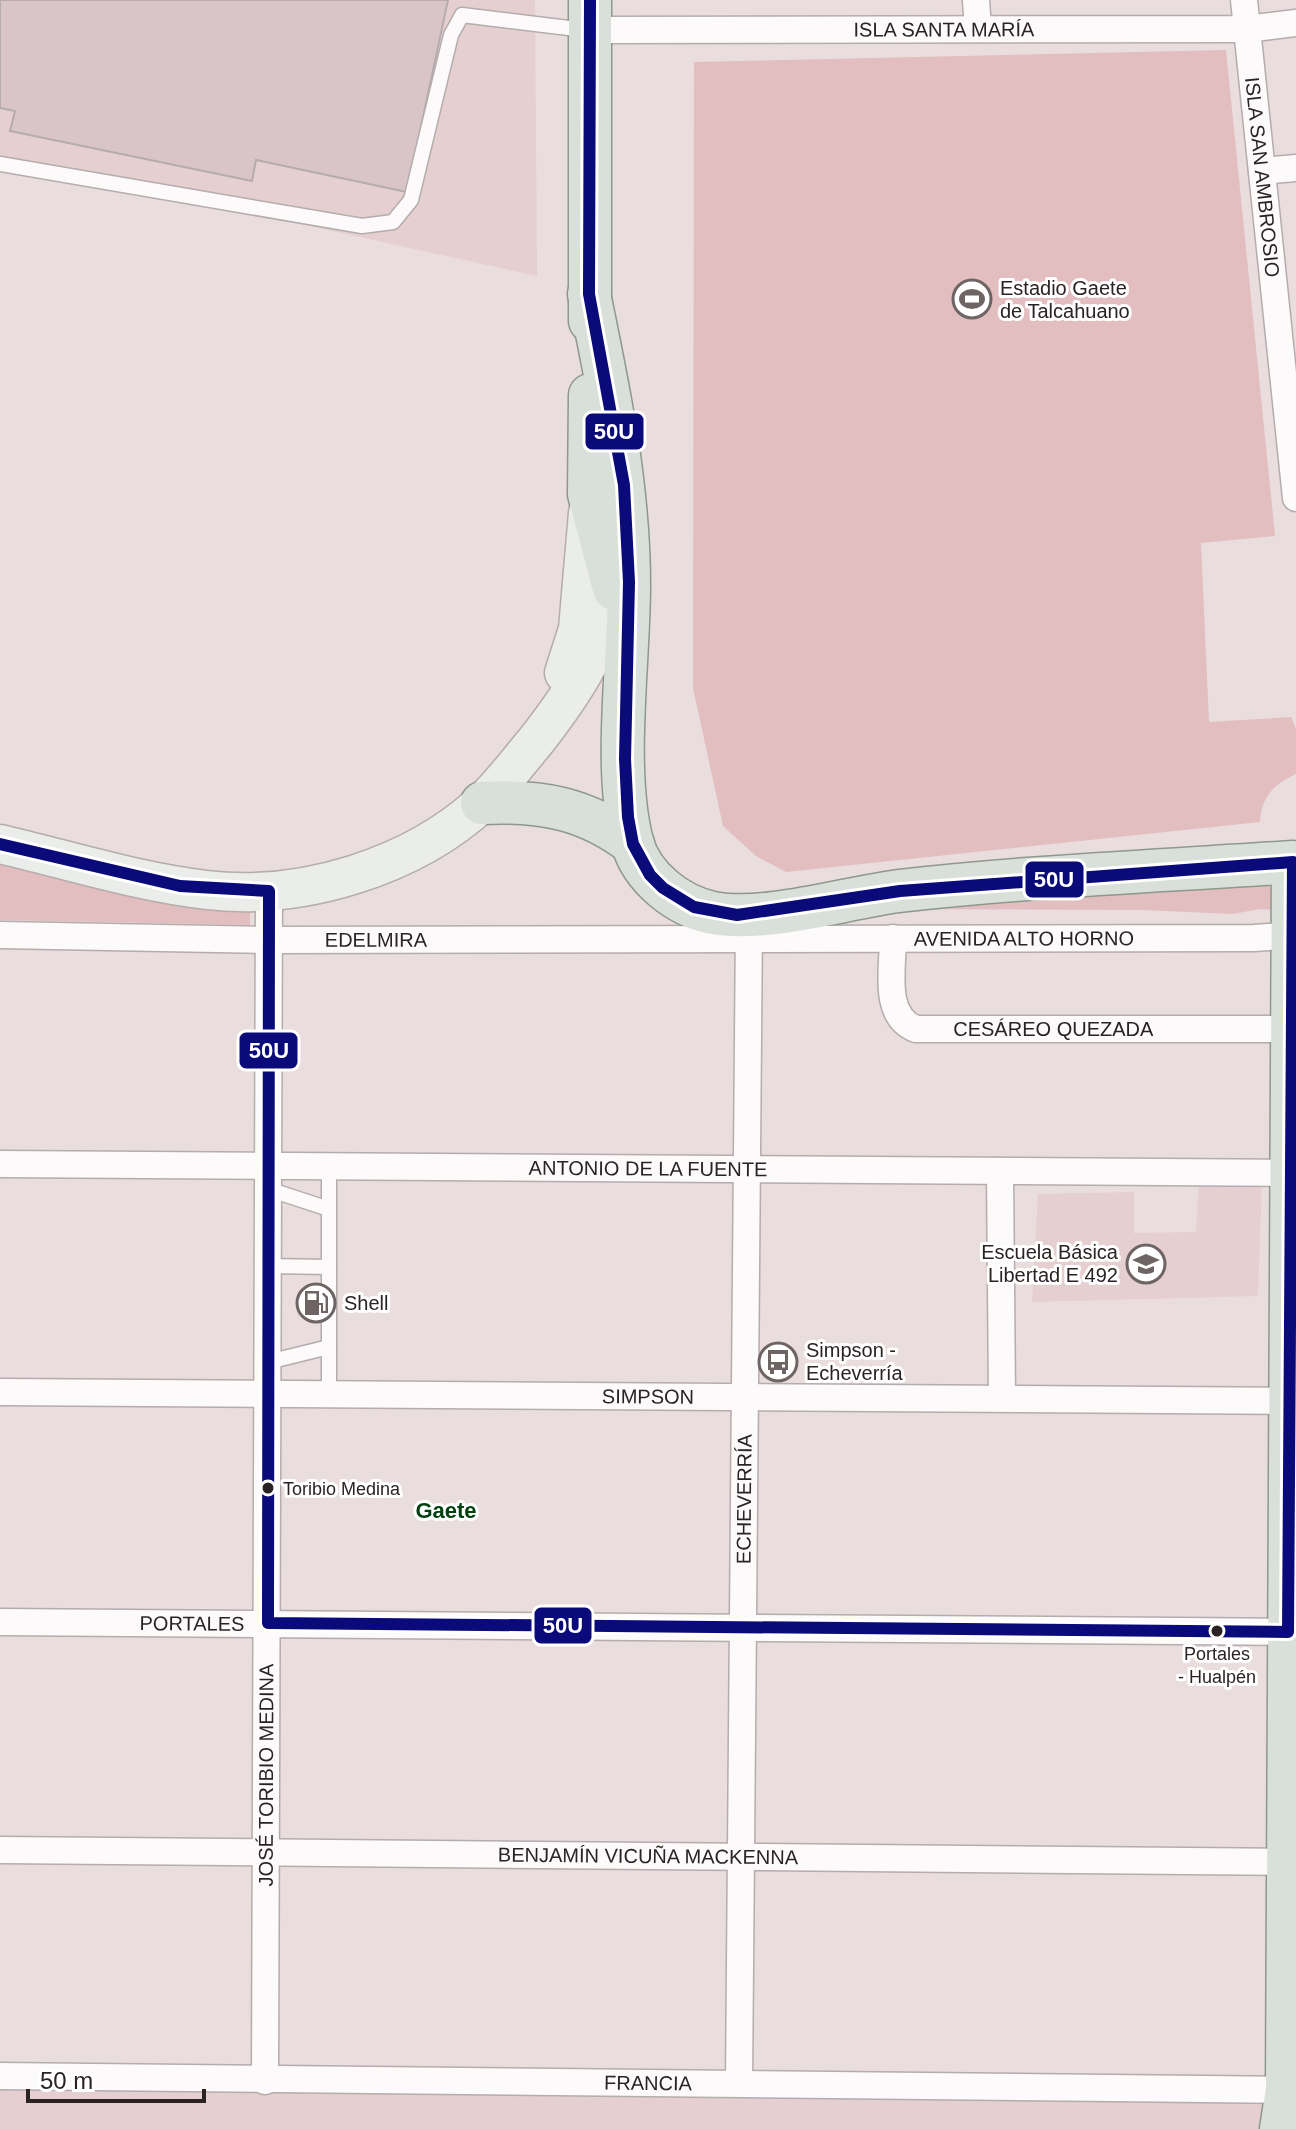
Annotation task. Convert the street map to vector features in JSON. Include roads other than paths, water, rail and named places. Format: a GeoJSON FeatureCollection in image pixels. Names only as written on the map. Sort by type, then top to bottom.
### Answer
{"type":"FeatureCollection","features":[{"type":"Feature","properties":{"kind":"main road"},"geometry":{"type":"LineString","coordinates":[[535,741],[578,629],[589,494],[590,15]]}},
{"type":"Feature","properties":{"kind":"main road"},"geometry":{"type":"LineString","coordinates":[[589,294],[617,431],[626,524],[628,641],[625,759],[633,844]]}},
{"type":"Feature","properties":{"kind":"main road"},"geometry":{"type":"LineString","coordinates":[[589,494],[628,641]]}},
{"type":"Feature","properties":{"kind":"main road"},"geometry":{"type":"LineString","coordinates":[[0,844],[180,886],[269,891],[323,883],[383,863],[423,843],[482,803],[572,695],[604,635],[616,594],[626,524]]}},
{"type":"Feature","properties":{"kind":"main road"},"geometry":{"type":"LineString","coordinates":[[482,803],[529,802],[568,809],[612,829],[633,844]]}},
{"type":"Feature","properties":{"kind":"main road","name":"AVENIDA ALTO HORNO"},"geometry":{"type":"LineString","coordinates":[[633,844],[650,875],[678,899],[750,926],[900,891],[1294,862]]}},
{"type":"Feature","properties":{"kind":"main road"},"geometry":{"type":"LineString","coordinates":[[1288,2103],[1292,1862],[1294,862]]}},
{"type":"Feature","properties":{"kind":"street"},"geometry":{"type":"LineString","coordinates":[[976,0],[978,29]]}},
{"type":"Feature","properties":{"kind":"street","name":"ISLA SAN AMBROSIO"},"geometry":{"type":"LineString","coordinates":[[1244,0],[1262,171],[1286,301],[1296,498]]}},
{"type":"Feature","properties":{"kind":"street","name":"ISLA SANTA MARÍA"},"geometry":{"type":"LineString","coordinates":[[590,15],[978,29],[1246,29],[1296,23]]}},
{"type":"Feature","properties":{"kind":"street"},"geometry":{"type":"LineString","coordinates":[[1262,171],[1296,168]]}},
{"type":"Feature","properties":{"kind":"street","name":"JOSÉ TORIBIO MEDINA"},"geometry":{"type":"LineString","coordinates":[[265,2081],[269,891]]}},
{"type":"Feature","properties":{"kind":"street","name":"AVENIDA ALTO HORNO"},"geometry":{"type":"LineString","coordinates":[[750,926],[893,938],[1294,935]]}},
{"type":"Feature","properties":{"kind":"street","name":"EDELMIRA"},"geometry":{"type":"LineString","coordinates":[[0,935],[269,940],[750,926]]}},
{"type":"Feature","properties":{"kind":"street","name":"ECHEVERRÍA"},"geometry":{"type":"LineString","coordinates":[[739,2083],[750,926]]}},
{"type":"Feature","properties":{"kind":"street","name":"CESÁREO QUEZADA"},"geometry":{"type":"LineString","coordinates":[[893,938],[894,1008],[902,1021],[916,1029],[1292,1029]]}},
{"type":"Feature","properties":{"kind":"street","name":"ANTONIO DE LA FUENTE"},"geometry":{"type":"LineString","coordinates":[[0,1164],[268,1177],[329,1166],[1293,1174]]}},
{"type":"Feature","properties":{"kind":"street"},"geometry":{"type":"LineString","coordinates":[[1000,1171],[1002,1398]]}},
{"type":"Feature","properties":{"kind":"street","name":"SIMPSON"},"geometry":{"type":"LineString","coordinates":[[0,1392],[1293,1401]]}},
{"type":"Feature","properties":{"kind":"street","name":"PORTALES"},"geometry":{"type":"LineString","coordinates":[[0,1622],[1292,1632]]}},
{"type":"Feature","properties":{"kind":"street","name":"BENJAMÍN VICUÑA MACKENNA"},"geometry":{"type":"LineString","coordinates":[[0,1850],[266,1850],[1292,1862]]}},
{"type":"Feature","properties":{"kind":"street","name":"FRANCIA"},"geometry":{"type":"LineString","coordinates":[[0,2076],[265,2081],[739,2083],[1288,2103]]}},
{"type":"Feature","properties":{"kind":"lane"},"geometry":{"type":"LineString","coordinates":[[0,164],[362,226],[393,222],[411,200],[451,35],[462,15],[590,15]]}},
{"type":"Feature","properties":{"kind":"lane"},"geometry":{"type":"LineString","coordinates":[[329,1166],[329,1393]]}},
{"type":"Feature","properties":{"kind":"lane"},"geometry":{"type":"LineString","coordinates":[[268,1177],[329,1209]]}},
{"type":"Feature","properties":{"kind":"lane"},"geometry":{"type":"LineString","coordinates":[[268,1266],[329,1267]]}},
{"type":"Feature","properties":{"kind":"lane"},"geometry":{"type":"LineString","coordinates":[[268,1362],[329,1347]]}},
{"type":"Feature","properties":{"kind":"place","name":"Estadio Gaete de Talcahuano"},"geometry":{"type":"Point","coordinates":[972,299]}},
{"type":"Feature","properties":{"kind":"place","name":"Escuela Básica Libertad E 492"},"geometry":{"type":"Point","coordinates":[1146,1264]}},
{"type":"Feature","properties":{"kind":"place","name":"Shell"},"geometry":{"type":"Point","coordinates":[316,1303]}},
{"type":"Feature","properties":{"kind":"place","name":"Simpson - Echeverría"},"geometry":{"type":"Point","coordinates":[778,1362]}},
{"type":"Feature","properties":{"kind":"place","name":"Toribio Medina"},"geometry":{"type":"Point","coordinates":[268,1488]}},
{"type":"Feature","properties":{"kind":"place","name":"Portales - Hualpén"},"geometry":{"type":"Point","coordinates":[1217,1631]}},
{"type":"Feature","properties":{"kind":"district","name":"Gaete"},"geometry":{"type":"Point","coordinates":[446,1510]}}]}
